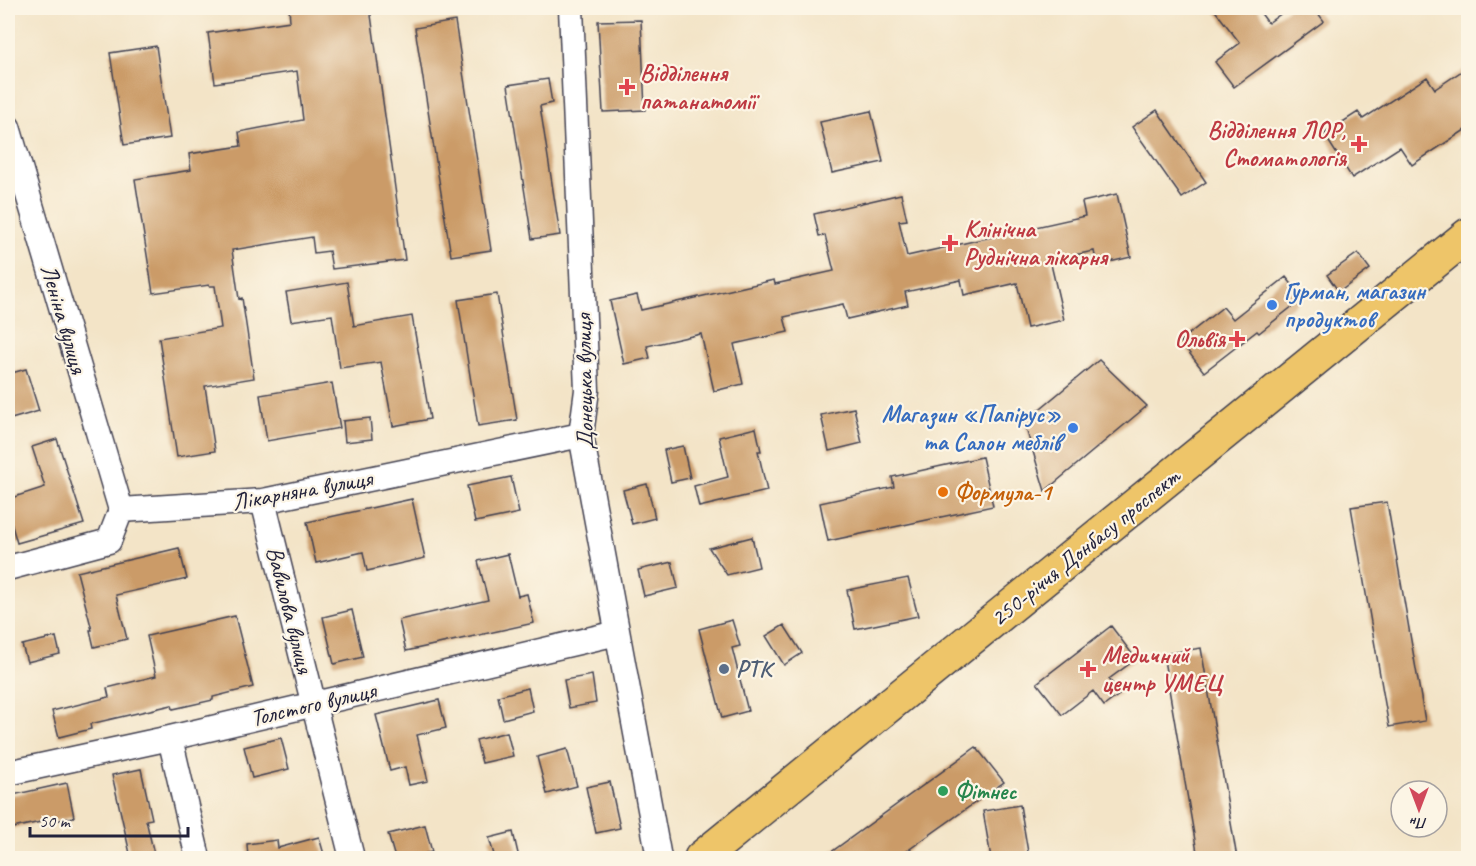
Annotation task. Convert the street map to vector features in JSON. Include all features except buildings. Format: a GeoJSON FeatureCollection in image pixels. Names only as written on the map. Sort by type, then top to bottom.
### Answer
{"type":"FeatureCollection","features":[{"type":"Feature","properties":{"kind":"main road","name":"250-річчя Донбасу проспект"},"geometry":{"type":"LineString","coordinates":[[701,858],[1468,235]]}},
{"type":"Feature","properties":{"kind":"street","name":"Донецька вулиця"},"geometry":{"type":"LineString","coordinates":[[571,8],[587,390],[581,435],[659,858]]}},
{"type":"Feature","properties":{"kind":"street","name":"Леніна вулиця"},"geometry":{"type":"LineString","coordinates":[[8,127],[121,510]]}},
{"type":"Feature","properties":{"kind":"street","name":"Лікарняна вулиця"},"geometry":{"type":"LineString","coordinates":[[121,510],[263,501],[581,435]]}},
{"type":"Feature","properties":{"kind":"street","name":"Вавилова вулиця"},"geometry":{"type":"LineString","coordinates":[[263,501],[352,858]]}},
{"type":"Feature","properties":{"kind":"street"},"geometry":{"type":"LineString","coordinates":[[8,568],[109,541],[121,510]]}},
{"type":"Feature","properties":{"kind":"street","name":"Толстого вулиця"},"geometry":{"type":"LineString","coordinates":[[8,773],[170,738],[617,633]]}},
{"type":"Feature","properties":{"kind":"street"},"geometry":{"type":"LineString","coordinates":[[170,738],[198,858]]}},
{"type":"Feature","properties":{"kind":"place","name":"Відділення патанатомії"},"geometry":{"type":"Point","coordinates":[627,87]}},
{"type":"Feature","properties":{"kind":"place","name":"Відділення ЛОР, Стоматологія"},"geometry":{"type":"Point","coordinates":[1359,144]}},
{"type":"Feature","properties":{"kind":"place","name":"Клінічна Руднічна лікарня"},"geometry":{"type":"Point","coordinates":[950,243]}},
{"type":"Feature","properties":{"kind":"place","name":"Гурман, магазин продуктов"},"geometry":{"type":"Point","coordinates":[1272,305]}},
{"type":"Feature","properties":{"kind":"place","name":"Ольвія"},"geometry":{"type":"Point","coordinates":[1237,339]}},
{"type":"Feature","properties":{"kind":"place","name":"Магазин «Папірус» та Салон меблів"},"geometry":{"type":"Point","coordinates":[1073,428]}},
{"type":"Feature","properties":{"kind":"place","name":"Формула-1"},"geometry":{"type":"Point","coordinates":[943,492]}},
{"type":"Feature","properties":{"kind":"place","name":"РТК"},"geometry":{"type":"Point","coordinates":[724,669]}},
{"type":"Feature","properties":{"kind":"place","name":"Медичний центр УМЕЦ"},"geometry":{"type":"Point","coordinates":[1088,669]}},
{"type":"Feature","properties":{"kind":"place","name":"Фітнес"},"geometry":{"type":"Point","coordinates":[943,791]}}]}
